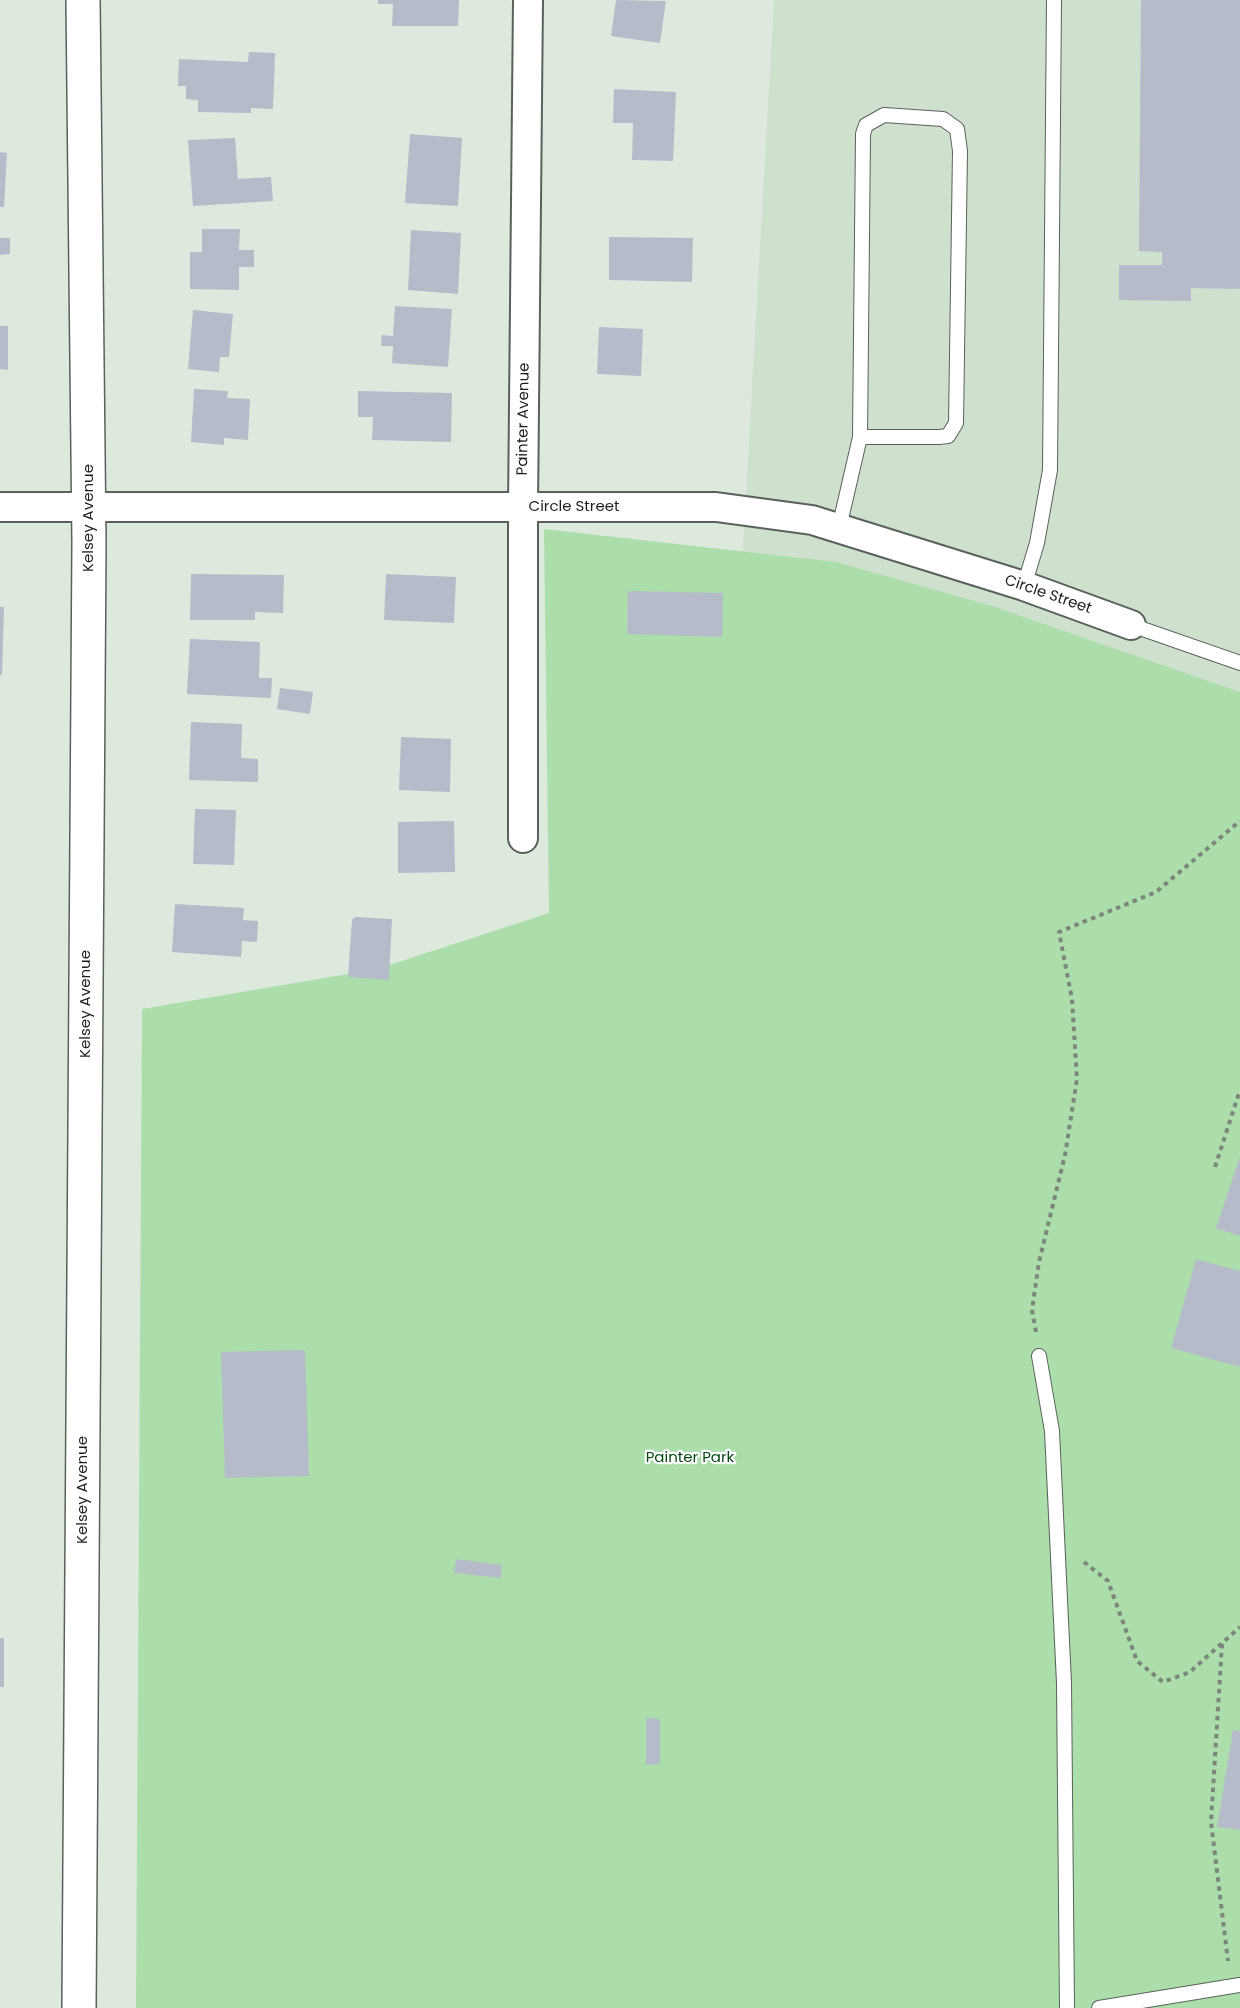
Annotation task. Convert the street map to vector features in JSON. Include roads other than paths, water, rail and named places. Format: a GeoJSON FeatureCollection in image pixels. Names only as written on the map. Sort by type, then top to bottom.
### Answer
{"type":"FeatureCollection","features":[{"type":"Feature","properties":{"kind":"street","name":"Kelsey Avenue"},"geometry":{"type":"LineString","coordinates":[[79,2008],[89,508],[83,0]]}},
{"type":"Feature","properties":{"kind":"street","name":"Painter Avenue"},"geometry":{"type":"LineString","coordinates":[[523,838],[523,507],[528,0]]}},
{"type":"Feature","properties":{"kind":"street","name":"Circle Street"},"geometry":{"type":"LineString","coordinates":[[0,507],[716,507],[775,514],[839,528],[1024,586],[1131,625]]}},
{"type":"Feature","properties":{"kind":"lane"},"geometry":{"type":"LineString","coordinates":[[1024,586],[1036,543],[1050,470],[1054,0]]}},
{"type":"Feature","properties":{"kind":"lane"},"geometry":{"type":"LineString","coordinates":[[839,528],[860,437],[863,134],[866,124],[884,115],[943,119],[957,129],[960,152],[956,423],[948,436],[860,437]]}},
{"type":"Feature","properties":{"kind":"lane"},"geometry":{"type":"LineString","coordinates":[[1131,625],[1240,663]]}},
{"type":"Feature","properties":{"kind":"lane"},"geometry":{"type":"LineString","coordinates":[[1039,1356],[1052,1431],[1064,1683],[1066,2008]]}},
{"type":"Feature","properties":{"kind":"lane"},"geometry":{"type":"LineString","coordinates":[[1099,2008],[1236,1986]]}},
{"type":"Feature","properties":{"kind":"park label","name":"Painter Park"},"geometry":{"type":"Point","coordinates":[690,1458]}}]}
